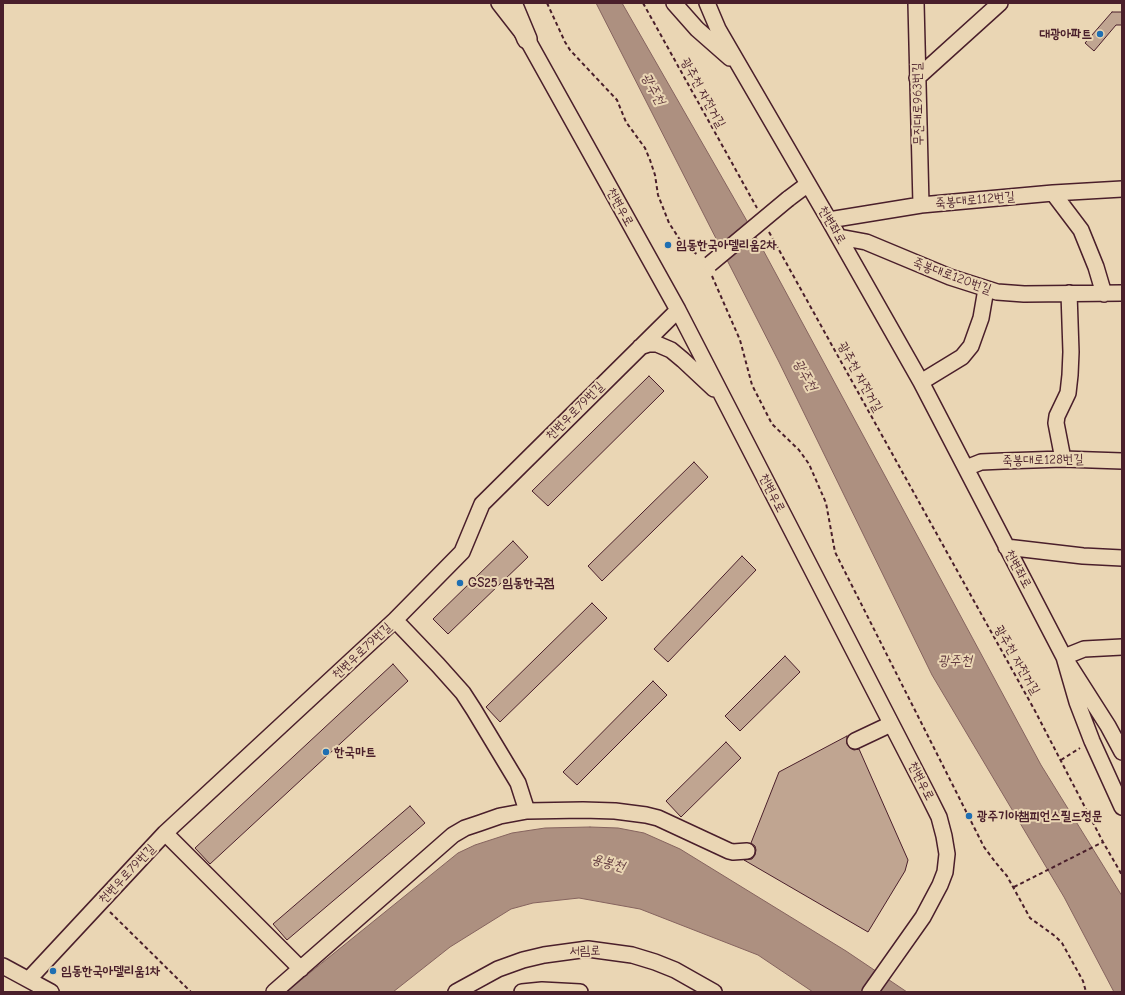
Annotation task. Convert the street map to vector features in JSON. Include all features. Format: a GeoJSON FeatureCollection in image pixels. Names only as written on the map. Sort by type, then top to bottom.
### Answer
{"type":"FeatureCollection","features":[{"type":"Feature","properties":{"kind":"main road"},"geometry":{"type":"LineString","coordinates":[[512,3],[527,39]]}},
{"type":"Feature","properties":{"kind":"street","name":"천변우로"},"geometry":{"type":"LineString","coordinates":[[499,3],[527,39],[678,310],[938,817],[944,836],[947,854],[945,872],[940,885],[923,917],[870,992]]}},
{"type":"Feature","properties":{"kind":"street","name":"천변좌로"},"geometry":{"type":"LineString","coordinates":[[674,3],[697,29],[741,68]]}},
{"type":"Feature","properties":{"kind":"street","name":"천변좌로"},"geometry":{"type":"LineString","coordinates":[[707,3],[718,29],[839,237],[921,382],[1064,657],[1108,726],[1122,752]]}},
{"type":"Feature","properties":{"kind":"street","name":"무진대로963번길"},"geometry":{"type":"LineString","coordinates":[[916,3],[921,205]]}},
{"type":"Feature","properties":{"kind":"street"},"geometry":{"type":"LineString","coordinates":[[917,78],[1000,3]]}},
{"type":"Feature","properties":{"kind":"street"},"geometry":{"type":"LineString","coordinates":[[711,269],[788,199],[808,184]]}},
{"type":"Feature","properties":{"kind":"street","name":"죽봉대로112번길"},"geometry":{"type":"LineString","coordinates":[[829,220],[921,205],[1122,189]]}},
{"type":"Feature","properties":{"kind":"street"},"geometry":{"type":"LineString","coordinates":[[1053,194],[1081,230],[1096,267],[1104,294]]}},
{"type":"Feature","properties":{"kind":"street","name":"죽봉대로120번길"},"geometry":{"type":"LineString","coordinates":[[839,237],[866,242],[950,277],[997,292],[1018,294],[1122,293]]}},
{"type":"Feature","properties":{"kind":"street"},"geometry":{"type":"LineString","coordinates":[[921,382],[962,357],[971,346],[981,318],[986,289]]}},
{"type":"Feature","properties":{"kind":"street"},"geometry":{"type":"LineString","coordinates":[[1063,459],[1056,416],[1068,393],[1071,352],[1069,293]]}},
{"type":"Feature","properties":{"kind":"street","name":"천변우로79번길"},"geometry":{"type":"LineString","coordinates":[[29,979],[165,833],[395,620],[462,552],[482,504],[678,310]]}},
{"type":"Feature","properties":{"kind":"street"},"geometry":{"type":"LineString","coordinates":[[640,347],[649,344],[657,344],[671,350],[684,360],[723,398]]}},
{"type":"Feature","properties":{"kind":"street","name":"죽봉대로128번길"},"geometry":{"type":"LineString","coordinates":[[966,468],[981,462],[1063,459],[1122,461]]}},
{"type":"Feature","properties":{"kind":"street"},"geometry":{"type":"LineString","coordinates":[[1006,547],[1083,556],[1122,558]]}},
{"type":"Feature","properties":{"kind":"street"},"geometry":{"type":"LineString","coordinates":[[395,620],[463,693],[518,783],[527,811]]}},
{"type":"Feature","properties":{"kind":"street"},"geometry":{"type":"LineString","coordinates":[[1122,647],[1084,648],[1064,657],[1092,741],[1122,807]]}},
{"type":"Feature","properties":{"kind":"street"},"geometry":{"type":"LineString","coordinates":[[855,741],[891,724]]}},
{"type":"Feature","properties":{"kind":"street"},"geometry":{"type":"LineString","coordinates":[[274,992],[453,835],[465,828],[500,816],[527,811],[582,810],[615,811],[646,815],[658,818],[729,851],[747,851]]}},
{"type":"Feature","properties":{"kind":"street"},"geometry":{"type":"LineString","coordinates":[[165,833],[301,968]]}},
{"type":"Feature","properties":{"kind":"street","name":"서림로"},"geometry":{"type":"LineString","coordinates":[[456,992],[498,970],[523,960],[544,955],[588,949],[632,955],[655,962],[675,970],[714,992]]}},
{"type":"Feature","properties":{"kind":"street"},"geometry":{"type":"LineString","coordinates":[[3,966],[51,992]]}},
{"type":"Feature","properties":{"kind":"street"},"geometry":{"type":"LineString","coordinates":[[522,992],[542,990],[580,992]]}},
{"type":"Feature","properties":{"kind":"path"},"geometry":{"type":"LineString","coordinates":[[547,3],[570,50],[617,100],[626,122],[645,148],[655,175],[658,195],[669,223],[682,243],[698,255]]}},
{"type":"Feature","properties":{"kind":"path","name":"광주천 자전거길"},"geometry":{"type":"LineString","coordinates":[[643,3],[759,212]]}},
{"type":"Feature","properties":{"kind":"path","name":"광주천 자전거길"},"geometry":{"type":"LineString","coordinates":[[769,231],[1061,760],[1103,842],[1122,875]]}},
{"type":"Feature","properties":{"kind":"path"},"geometry":{"type":"LineString","coordinates":[[711,269],[740,340],[752,385],[772,424],[799,450],[809,464],[826,503],[835,552],[984,848],[1008,876],[1030,918],[1056,936],[1062,943],[1083,981],[1086,992]]}},
{"type":"Feature","properties":{"kind":"path"},"geometry":{"type":"LineString","coordinates":[[1061,760],[1092,741]]}},
{"type":"Feature","properties":{"kind":"path"},"geometry":{"type":"LineString","coordinates":[[1014,887],[1103,842]]}},
{"type":"Feature","properties":{"kind":"path"},"geometry":{"type":"LineString","coordinates":[[101,903],[191,992]]}},
{"type":"Feature","properties":{"kind":"water","name":"광주천"},"geometry":{"type":"Polygon","coordinates":[[[596,3],[622,3],[755,235],[1041,765],[1122,896],[1122,992],[1114,992],[1064,897],[932,675],[779,362],[596,3]]]}},
{"type":"Feature","properties":{"kind":"water","name":"용봉천"},"geometry":{"type":"Polygon","coordinates":[[[545,828],[618,828],[644,833],[680,849],[846,951],[907,992],[813,992],[758,955],[640,909],[579,898],[533,903],[511,909],[450,947],[393,992],[286,992],[458,853],[475,845],[512,833],[545,828]]]}},
{"type":"Feature","properties":{"kind":"building","name":"대광아파트"},"geometry":{"type":"Polygon","coordinates":[[[1112,12],[1122,12],[1122,25],[1116,25],[1094,51],[1085,43],[1112,12]]]}},
{"type":"Feature","properties":{"kind":"building"},"geometry":{"type":"Polygon","coordinates":[[[649,376],[664,391],[548,506],[532,491],[649,376]]]}},
{"type":"Feature","properties":{"kind":"building"},"geometry":{"type":"Polygon","coordinates":[[[694,462],[708,477],[602,581],[588,566],[694,462]]]}},
{"type":"Feature","properties":{"kind":"building"},"geometry":{"type":"Polygon","coordinates":[[[513,541],[528,557],[448,634],[433,619],[513,541]]]}},
{"type":"Feature","properties":{"kind":"building"},"geometry":{"type":"Polygon","coordinates":[[[742,556],[756,570],[668,662],[654,649],[742,556]]]}},
{"type":"Feature","properties":{"kind":"building"},"geometry":{"type":"Polygon","coordinates":[[[592,603],[607,618],[500,722],[486,707],[592,603]]]}},
{"type":"Feature","properties":{"kind":"building"},"geometry":{"type":"Polygon","coordinates":[[[785,656],[800,672],[740,731],[725,716],[785,656]]]}},
{"type":"Feature","properties":{"kind":"building"},"geometry":{"type":"Polygon","coordinates":[[[393,664],[408,681],[210,864],[195,848],[393,664]]]}},
{"type":"Feature","properties":{"kind":"building"},"geometry":{"type":"Polygon","coordinates":[[[653,681],[667,695],[577,785],[563,772],[653,681]]]}},
{"type":"Feature","properties":{"kind":"building"},"geometry":{"type":"Polygon","coordinates":[[[847,736],[847,744],[850,748],[854,750],[859,749],[908,860],[905,871],[868,932],[744,860],[752,859],[755,855],[755,846],[751,843],[779,772],[847,736]]]}},
{"type":"Feature","properties":{"kind":"building"},"geometry":{"type":"Polygon","coordinates":[[[726,742],[741,758],[681,817],[666,801],[726,742]]]}},
{"type":"Feature","properties":{"kind":"building"},"geometry":{"type":"Polygon","coordinates":[[[410,806],[425,823],[287,940],[273,924],[410,806]]]}},
{"type":"Feature","properties":{"kind":"place","name":"대광아파트"},"geometry":{"type":"Point","coordinates":[1100,34]}},
{"type":"Feature","properties":{"kind":"place","name":"임동한국아델리움2차"},"geometry":{"type":"Point","coordinates":[668,245]}},
{"type":"Feature","properties":{"kind":"place","name":"GS25 임동한국점"},"geometry":{"type":"Point","coordinates":[460,583]}},
{"type":"Feature","properties":{"kind":"place","name":"한국마트"},"geometry":{"type":"Point","coordinates":[326,752]}},
{"type":"Feature","properties":{"kind":"place","name":"광주기아챔피언스필드정문"},"geometry":{"type":"Point","coordinates":[969,816]}},
{"type":"Feature","properties":{"kind":"place","name":"임동한국아델리움1차"},"geometry":{"type":"Point","coordinates":[53,971]}}]}
